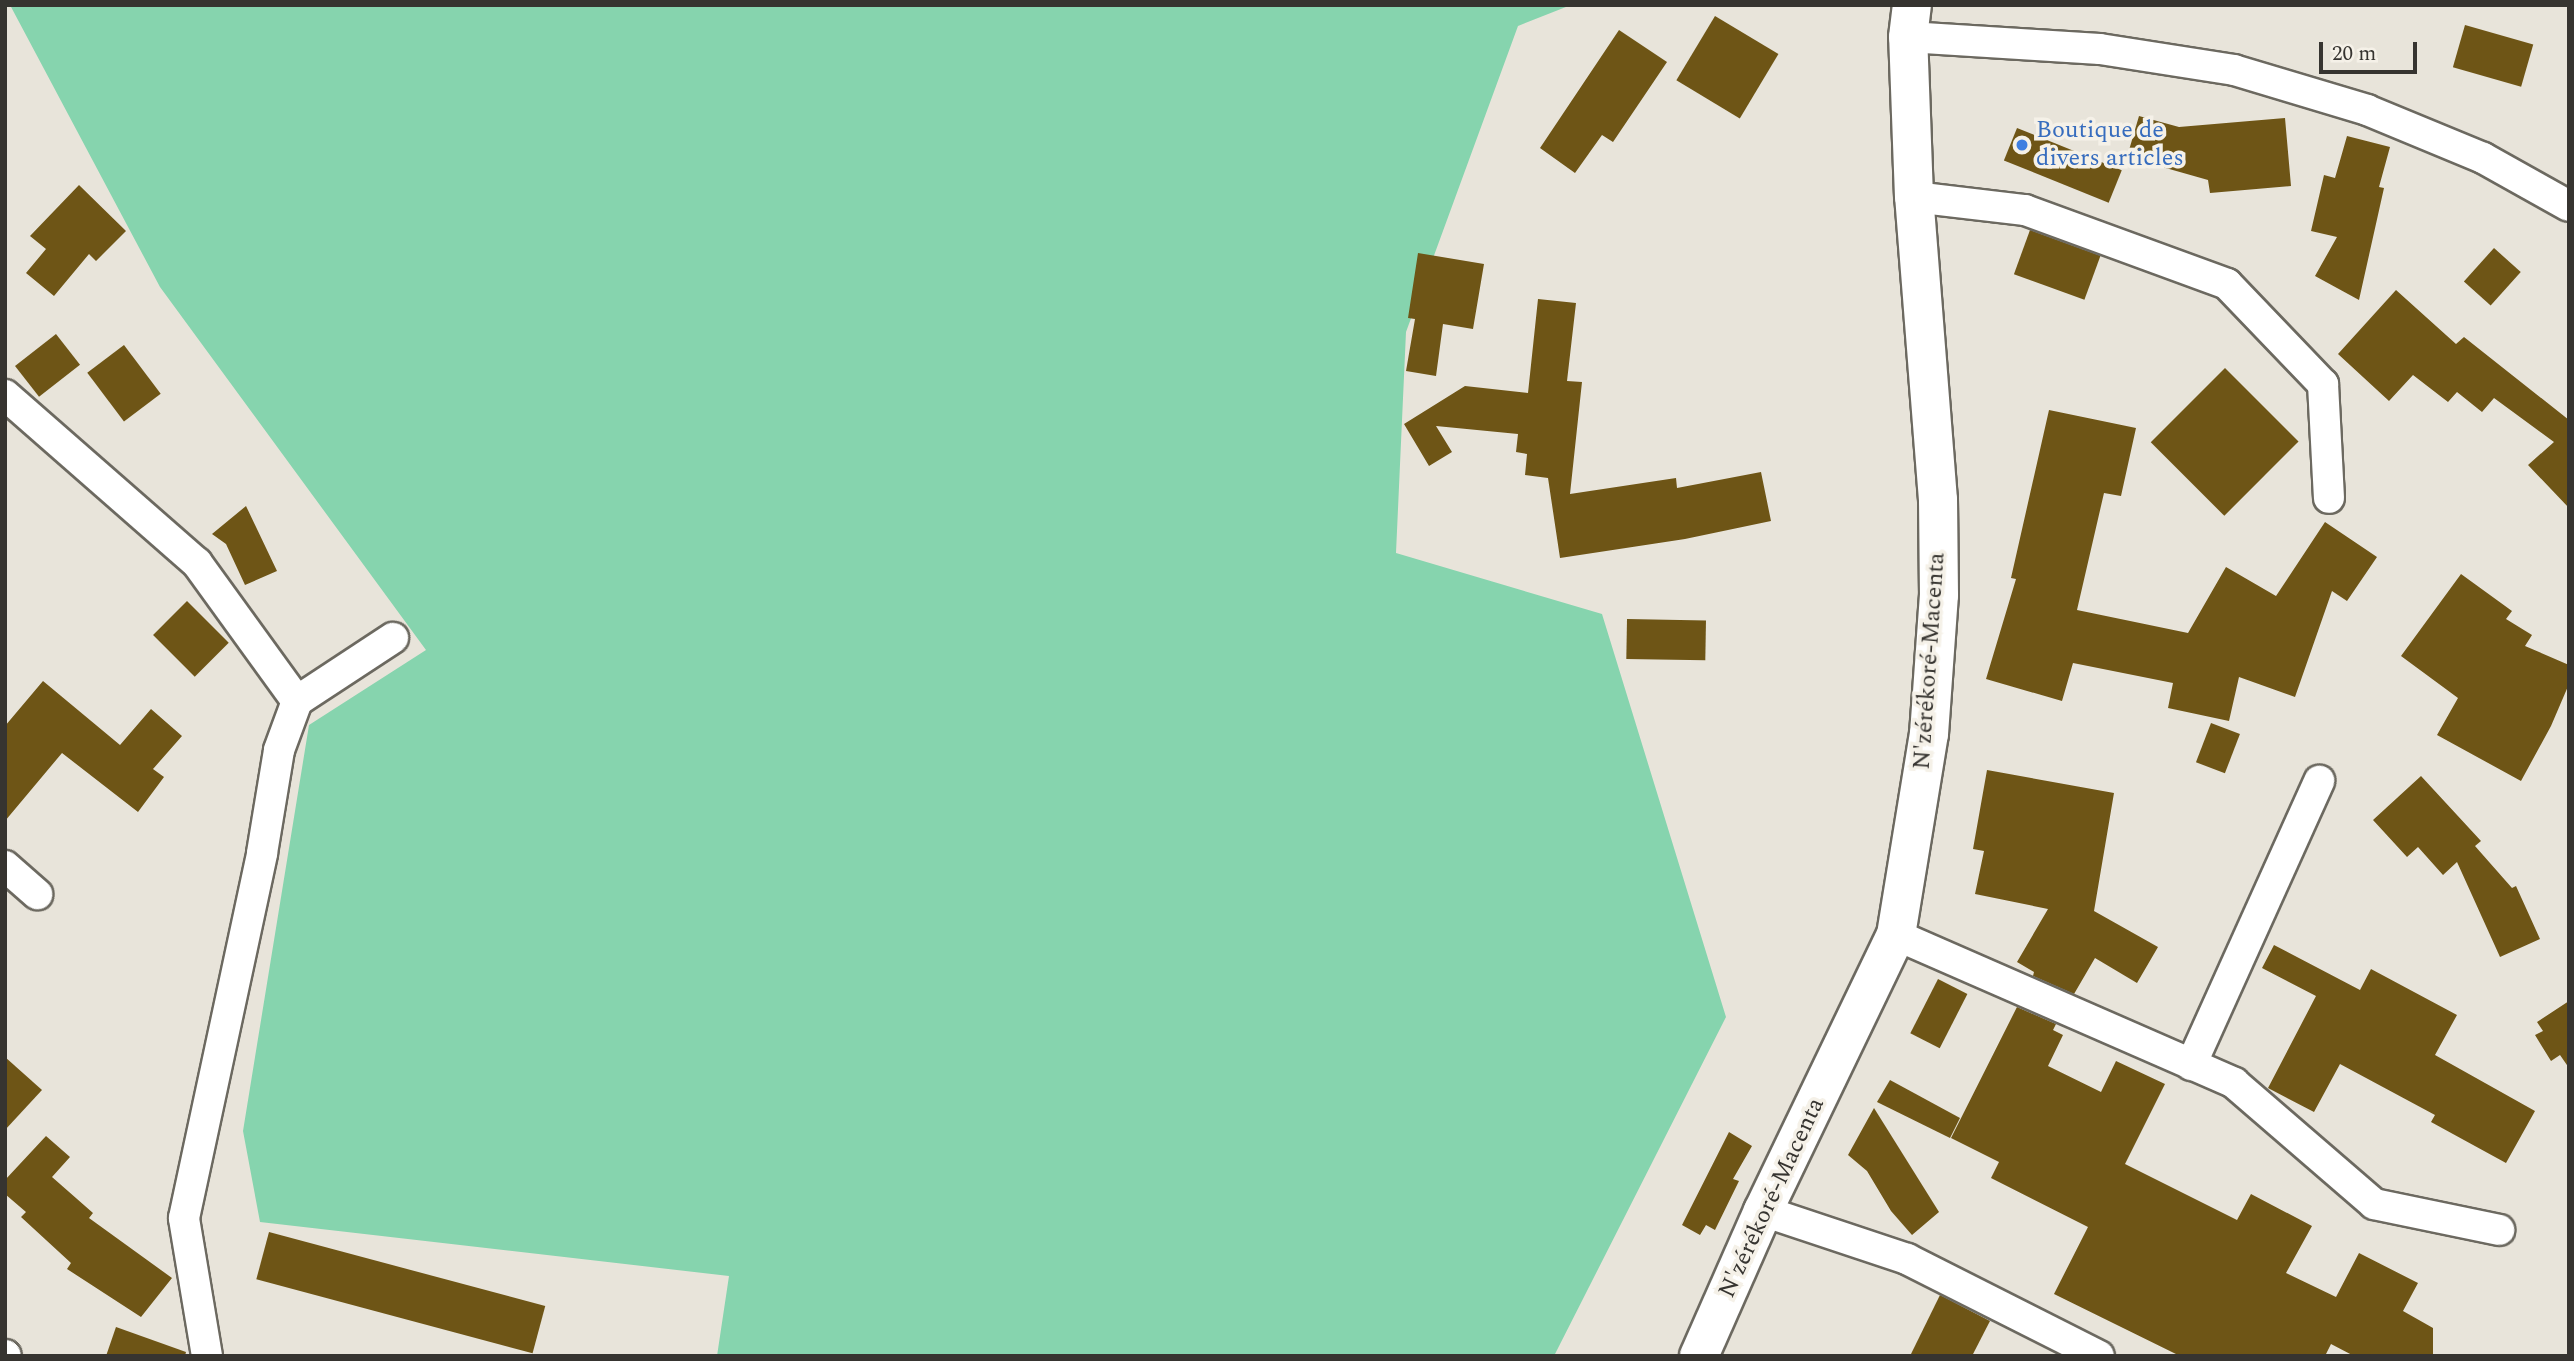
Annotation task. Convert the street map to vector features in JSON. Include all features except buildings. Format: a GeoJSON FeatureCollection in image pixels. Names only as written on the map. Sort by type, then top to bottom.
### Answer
{"type":"FeatureCollection","features":[{"type":"Feature","properties":{"kind":"highway","name":"N'zérékoré-Macenta"},"geometry":{"type":"LineString","coordinates":[[1699,1356],[1763,1211],[1896,935],[1929,734],[1939,595],[1938,500],[1914,197],[1910,21]]}},
{"type":"Feature","properties":{"kind":"street"},"geometry":{"type":"LineString","coordinates":[[1910,21],[2234,70],[2367,110],[2483,158],[2569,206]]}},
{"type":"Feature","properties":{"kind":"street"},"geometry":{"type":"LineString","coordinates":[[1914,197],[2025,210],[2227,284],[2323,384],[2329,498]]}},
{"type":"Feature","properties":{"kind":"street"},"geometry":{"type":"LineString","coordinates":[[5,395],[197,563],[297,701]]}},
{"type":"Feature","properties":{"kind":"street"},"geometry":{"type":"LineString","coordinates":[[207,1356],[184,1219],[262,853],[279,750],[297,701],[393,638]]}},
{"type":"Feature","properties":{"kind":"street"},"geometry":{"type":"LineString","coordinates":[[2191,1065],[2319,781]]}},
{"type":"Feature","properties":{"kind":"street"},"geometry":{"type":"LineString","coordinates":[[5,866],[37,894]]}},
{"type":"Feature","properties":{"kind":"street"},"geometry":{"type":"LineString","coordinates":[[1896,935],[2234,1083],[2374,1204],[2499,1230]]}},
{"type":"Feature","properties":{"kind":"street"},"geometry":{"type":"LineString","coordinates":[[1763,1211],[1907,1259],[2099,1356]]}},
{"type":"Feature","properties":{"kind":"green space"},"geometry":{"type":"Polygon","coordinates":[[[10,5],[1571,5],[1518,26],[1406,332],[1396,553],[1602,614],[1726,1017],[1554,1356],[717,1356],[729,1276],[260,1222],[243,1131],[309,725],[426,650],[160,287],[10,5]]]}},
{"type":"Feature","properties":{"kind":"place","name":"Boutique de divers articles"},"geometry":{"type":"Point","coordinates":[2022,145]}}]}
